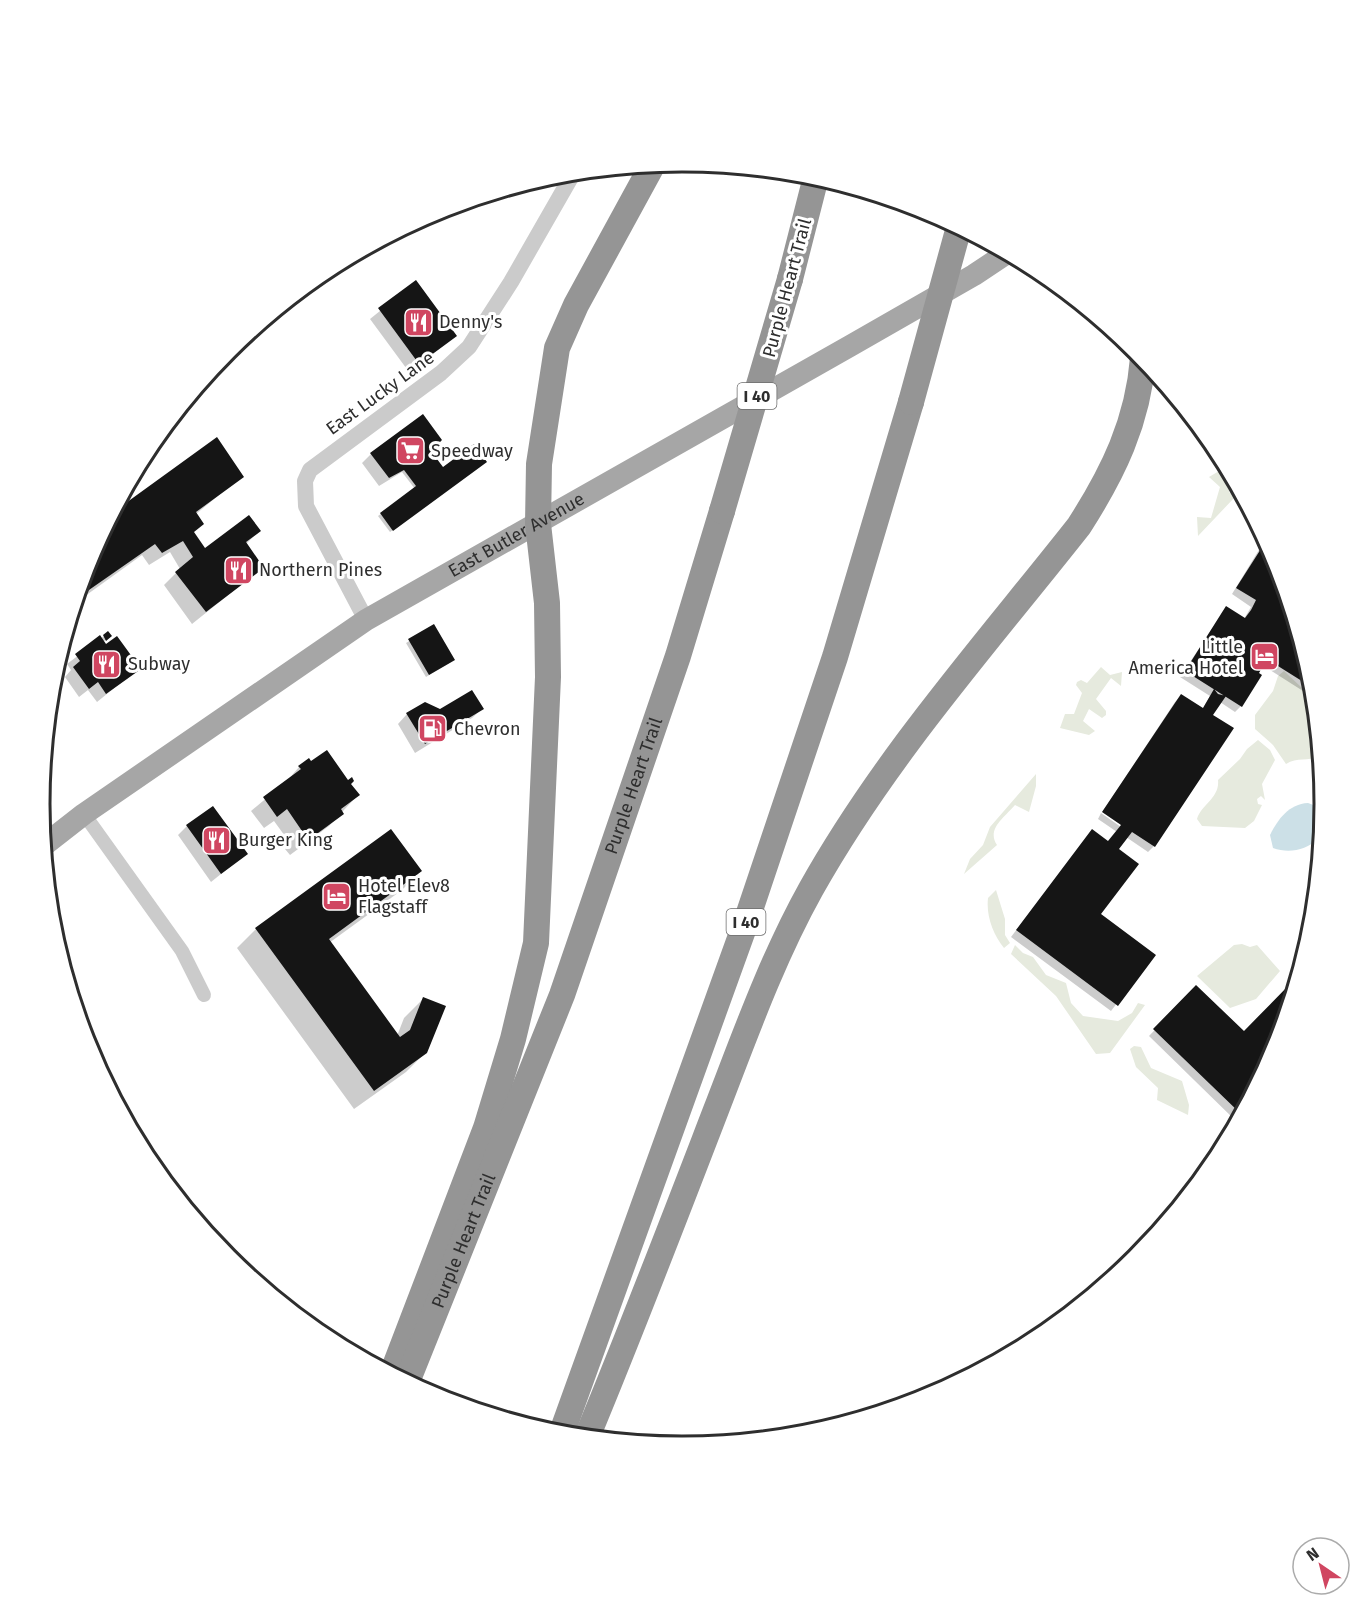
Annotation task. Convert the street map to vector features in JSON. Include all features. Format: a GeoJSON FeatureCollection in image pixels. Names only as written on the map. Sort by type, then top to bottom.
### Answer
{"type":"FeatureCollection","features":[{"type":"Feature","properties":{"kind":"highway"},"geometry":{"type":"LineString","coordinates":[[395,1367],[486,1128],[516,1029],[536,943],[548,677],[547,603],[538,525],[540,465],[557,348],[576,305],[648,173]]}},
{"type":"Feature","properties":{"kind":"highway","name":"Purple Heart Trail"},"geometry":{"type":"LineString","coordinates":[[410,1375],[566,985],[678,656],[790,279],[814,186]]}},
{"type":"Feature","properties":{"kind":"highway","name":"I 40"},"geometry":{"type":"LineString","coordinates":[[565,1425],[751,908],[835,657],[911,402],[957,235]]}},
{"type":"Feature","properties":{"kind":"highway"},"geometry":{"type":"LineString","coordinates":[[590,1429],[625,1346],[747,1027],[782,945],[810,890],[897,754],[1079,526],[1098,497],[1114,469],[1134,416],[1141,371]]}},
{"type":"Feature","properties":{"kind":"main road","name":"East Butler Avenue"},"geometry":{"type":"LineString","coordinates":[[51,840],[84,814],[366,620],[538,525],[974,275],[1000,258]]}},
{"type":"Feature","properties":{"kind":"street","name":"East Lucky Lane"},"geometry":{"type":"LineString","coordinates":[[366,620],[306,506],[306,481],[310,470],[441,373],[469,347],[511,282],[568,182]]}},
{"type":"Feature","properties":{"kind":"street"},"geometry":{"type":"LineString","coordinates":[[84,814],[182,951],[204,995]]}},
{"type":"Feature","properties":{"kind":"shaded area"},"geometry":{"type":"Polygon","coordinates":[[[1219,471],[1234,498],[1198,536],[1197,517],[1211,518],[1220,487],[1209,477],[1219,471]]]}},
{"type":"Feature","properties":{"kind":"shaded area"},"geometry":{"type":"Polygon","coordinates":[[[1101,667],[1110,675],[1122,672],[1121,686],[1111,678],[1096,699],[1106,711],[1106,715],[1102,718],[1089,709],[1083,721],[1095,731],[1089,735],[1060,728],[1065,714],[1074,714],[1082,693],[1076,685],[1077,682],[1081,680],[1087,683],[1101,667]]]}},
{"type":"Feature","properties":{"kind":"shaded area"},"geometry":{"type":"Polygon","coordinates":[[[1284,671],[1302,688],[1312,759],[1286,764],[1273,745],[1255,729],[1255,715],[1273,691],[1278,676],[1284,671]]]}},
{"type":"Feature","properties":{"kind":"shaded area"},"geometry":{"type":"Polygon","coordinates":[[[1258,740],[1270,750],[1275,760],[1262,784],[1265,800],[1261,796],[1257,799],[1258,804],[1262,805],[1254,821],[1245,828],[1202,826],[1197,819],[1216,792],[1218,780],[1258,740]]]}},
{"type":"Feature","properties":{"kind":"shaded area"},"geometry":{"type":"Polygon","coordinates":[[[1036,774],[1036,786],[1029,812],[1015,805],[995,828],[994,839],[997,845],[964,874],[970,859],[983,845],[990,827],[1036,774]]]}},
{"type":"Feature","properties":{"kind":"shaded area"},"geometry":{"type":"Polygon","coordinates":[[[1301,804],[1314,805],[1312,843],[1297,850],[1285,851],[1273,848],[1270,835],[1277,823],[1290,809],[1301,804]]]}},
{"type":"Feature","properties":{"kind":"shaded area"},"geometry":{"type":"Polygon","coordinates":[[[996,890],[1005,919],[1005,935],[1010,943],[1004,948],[994,931],[988,911],[988,898],[996,890]]]}},
{"type":"Feature","properties":{"kind":"shaded area"},"geometry":{"type":"Polygon","coordinates":[[[1242,944],[1250,947],[1257,945],[1280,971],[1256,999],[1230,1008],[1197,976],[1234,945],[1242,944]]]}},
{"type":"Feature","properties":{"kind":"shaded area"},"geometry":{"type":"Polygon","coordinates":[[[1015,945],[1023,953],[1033,957],[1046,975],[1066,983],[1071,1003],[1083,1016],[1118,1021],[1132,1013],[1138,1003],[1145,1005],[1110,1053],[1096,1054],[1056,996],[1011,954],[1015,945]]]}},
{"type":"Feature","properties":{"kind":"shaded area"},"geometry":{"type":"Polygon","coordinates":[[[1134,1046],[1141,1047],[1151,1068],[1182,1081],[1189,1105],[1188,1115],[1157,1100],[1158,1088],[1136,1067],[1130,1049],[1134,1046]]]}},
{"type":"Feature","properties":{"kind":"building","name":"Denny's"},"geometry":{"type":"Polygon","coordinates":[[[416,280],[457,336],[419,364],[378,308],[416,280]]]}},
{"type":"Feature","properties":{"kind":"building"},"geometry":{"type":"Polygon","coordinates":[[[423,414],[442,440],[431,451],[443,467],[474,444],[487,462],[393,531],[380,513],[416,486],[404,470],[389,478],[370,453],[423,414]]]}},
{"type":"Feature","properties":{"kind":"building"},"geometry":{"type":"Polygon","coordinates":[[[217,437],[244,477],[196,512],[204,524],[194,532],[205,548],[249,515],[261,531],[246,542],[264,568],[206,612],[175,572],[193,557],[183,541],[162,553],[155,544],[87,592],[126,503],[217,437]]]}},
{"type":"Feature","properties":{"kind":"building"},"geometry":{"type":"Polygon","coordinates":[[[1260,551],[1280,601],[1301,680],[1267,659],[1259,673],[1262,675],[1242,707],[1185,671],[1226,606],[1245,618],[1251,610],[1256,600],[1236,588],[1260,551]]]}},
{"type":"Feature","properties":{"kind":"building"},"geometry":{"type":"Polygon","coordinates":[[[434,624],[455,660],[429,675],[408,639],[434,624]]]}},
{"type":"Feature","properties":{"kind":"building"},"geometry":{"type":"Polygon","coordinates":[[[108,631],[112,636],[106,641],[103,635],[108,631]]]}},
{"type":"Feature","properties":{"kind":"building","name":"Subway"},"geometry":{"type":"Polygon","coordinates":[[[100,635],[106,644],[117,636],[141,669],[106,694],[98,682],[89,689],[73,667],[80,661],[75,654],[100,635]]]}},
{"type":"Feature","properties":{"kind":"building"},"geometry":{"type":"Polygon","coordinates":[[[1214,689],[1218,694],[1226,696],[1213,715],[1234,728],[1155,847],[1132,832],[1119,849],[1139,864],[1101,914],[1156,955],[1118,1006],[1016,930],[1092,829],[1108,841],[1121,825],[1102,812],[1181,694],[1203,708],[1214,689]]]}},
{"type":"Feature","properties":{"kind":"building","name":"Chevron"},"geometry":{"type":"Polygon","coordinates":[[[472,690],[484,709],[425,744],[406,713],[425,702],[440,709],[472,690]]]}},
{"type":"Feature","properties":{"kind":"building"},"geometry":{"type":"Polygon","coordinates":[[[327,750],[348,780],[352,777],[354,781],[351,784],[360,795],[341,809],[344,814],[303,844],[296,835],[302,831],[287,809],[277,817],[263,797],[301,769],[298,766],[309,758],[311,761],[327,750]]]}},
{"type":"Feature","properties":{"kind":"building","name":"Burger King"},"geometry":{"type":"Polygon","coordinates":[[[213,806],[248,854],[221,874],[186,825],[213,806]]]}},
{"type":"Feature","properties":{"kind":"building"},"geometry":{"type":"Polygon","coordinates":[[[391,829],[422,871],[329,939],[400,1037],[410,1030],[423,997],[446,1006],[427,1053],[374,1091],[255,928],[391,829]]]}},
{"type":"Feature","properties":{"kind":"building"},"geometry":{"type":"Polygon","coordinates":[[[1196,985],[1244,1031],[1286,988],[1265,1046],[1235,1108],[1153,1029],[1196,985]]]}},
{"type":"Feature","properties":{"kind":"place","name":"Denny's"},"geometry":{"type":"Point","coordinates":[418,322]}},
{"type":"Feature","properties":{"kind":"place","name":"Speedway"},"geometry":{"type":"Point","coordinates":[410,451]}},
{"type":"Feature","properties":{"kind":"place","name":"Northern Pines"},"geometry":{"type":"Point","coordinates":[238,570]}},
{"type":"Feature","properties":{"kind":"place","name":"Little America Hotel"},"geometry":{"type":"Point","coordinates":[1264,657]}},
{"type":"Feature","properties":{"kind":"place","name":"Subway"},"geometry":{"type":"Point","coordinates":[107,664]}},
{"type":"Feature","properties":{"kind":"place","name":"Chevron"},"geometry":{"type":"Point","coordinates":[433,729]}},
{"type":"Feature","properties":{"kind":"place","name":"Burger King"},"geometry":{"type":"Point","coordinates":[217,840]}},
{"type":"Feature","properties":{"kind":"place","name":"Hotel Elev8 Flagstaff"},"geometry":{"type":"Point","coordinates":[337,896]}}]}
